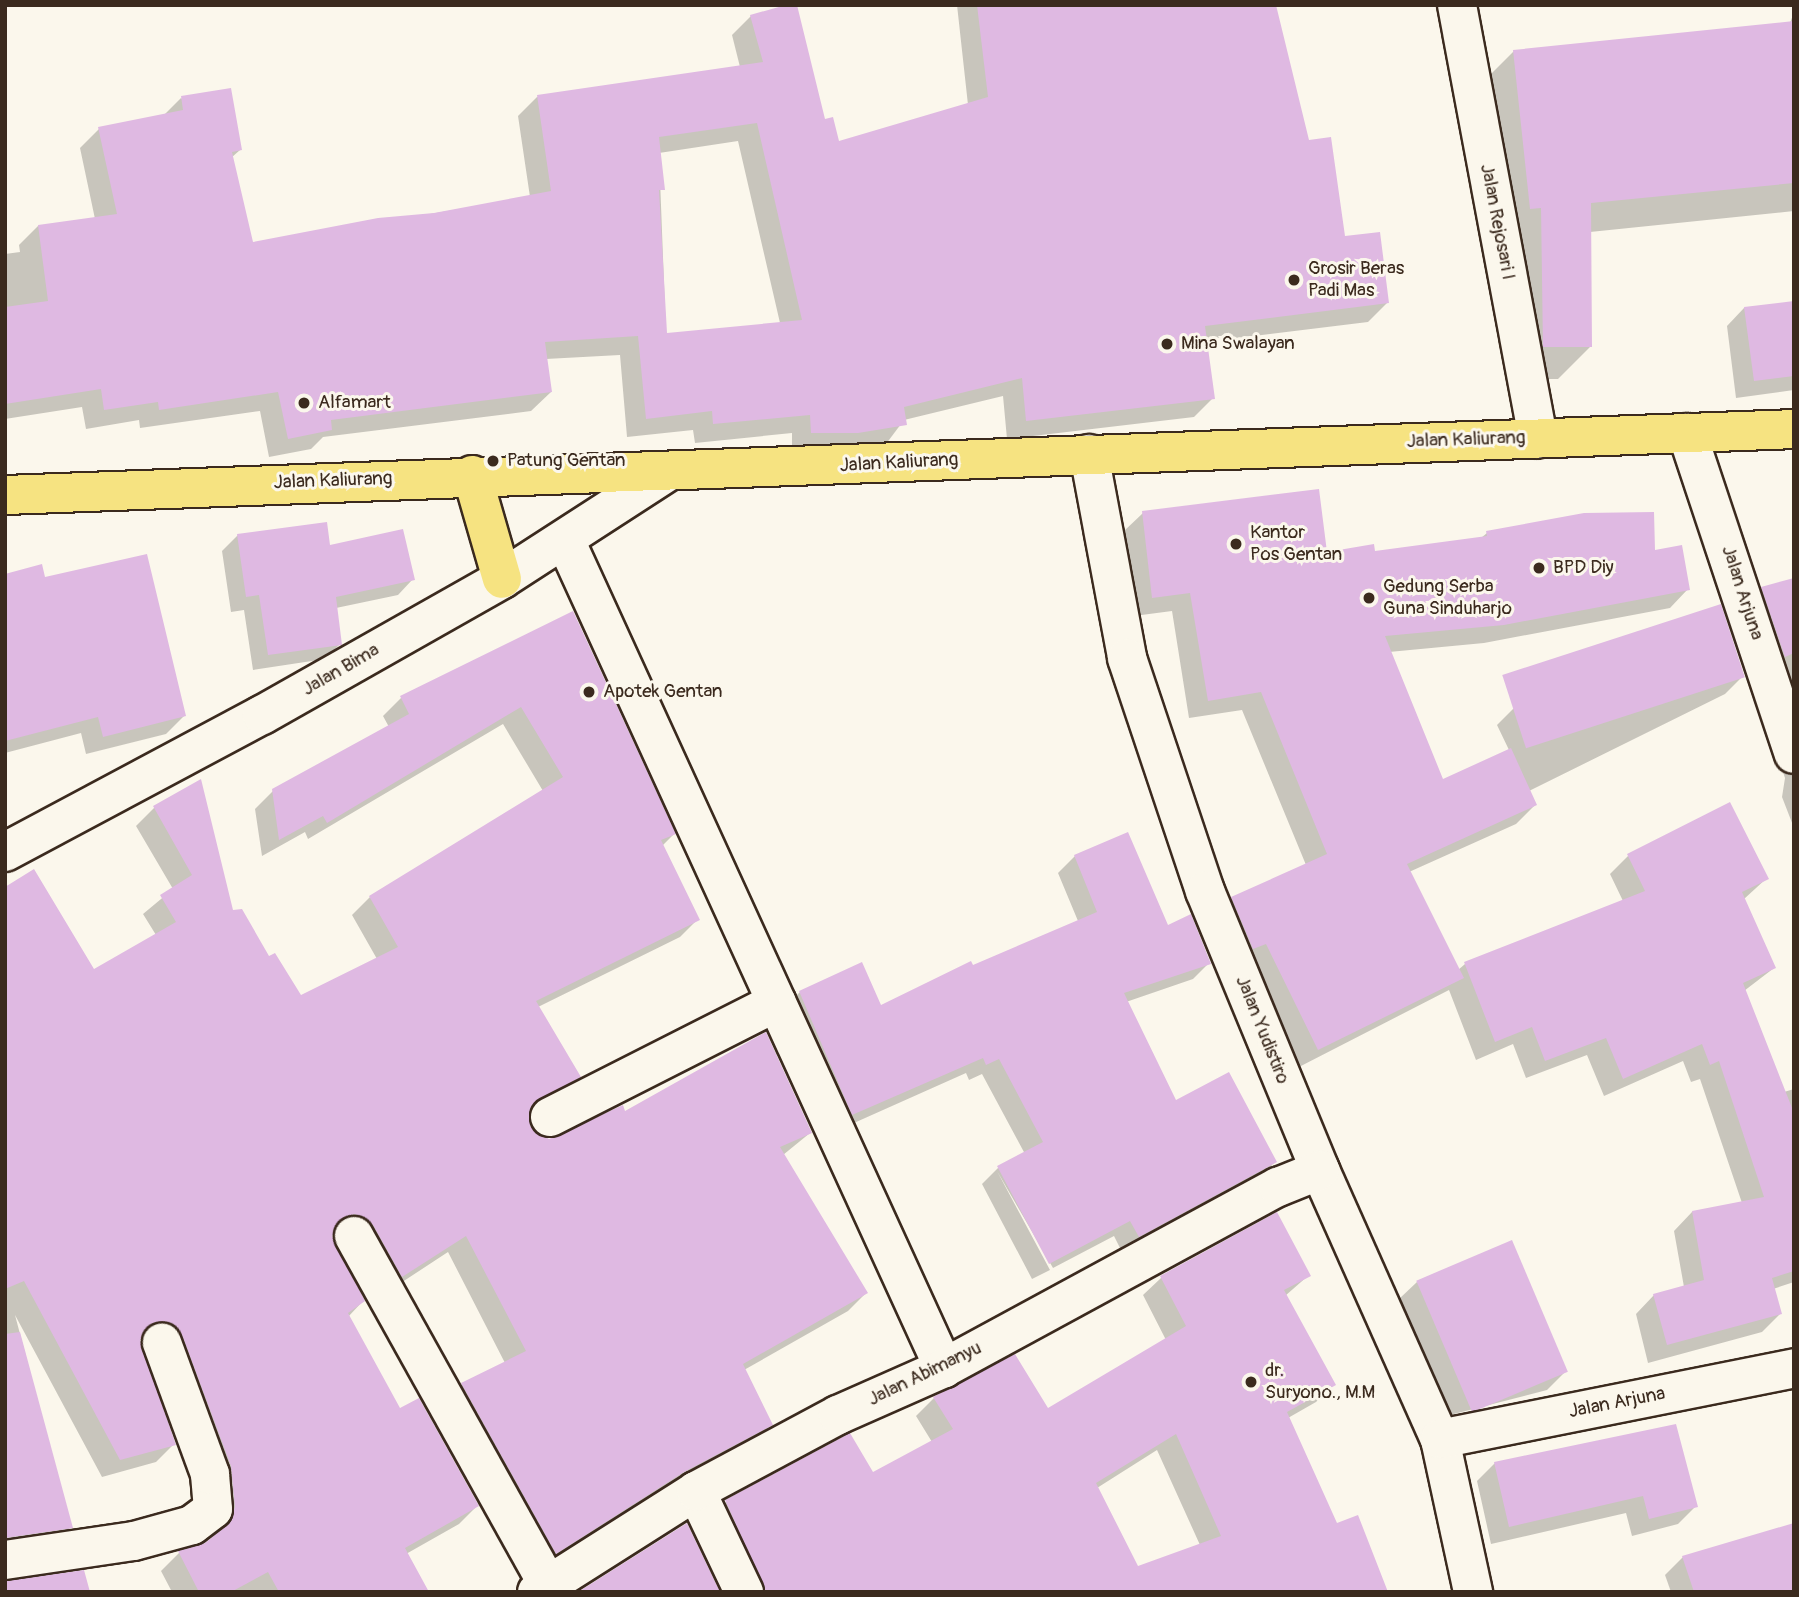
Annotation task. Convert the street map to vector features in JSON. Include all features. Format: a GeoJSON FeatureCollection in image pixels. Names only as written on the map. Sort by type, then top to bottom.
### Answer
{"type":"FeatureCollection","features":[{"type":"Feature","properties":{"kind":"main road","name":"Jalan Kaliurang"},"geometry":{"type":"LineString","coordinates":[[5,495],[472,475],[666,473],[1089,454],[1794,429]]}},
{"type":"Feature","properties":{"kind":"main road"},"geometry":{"type":"LineString","coordinates":[[472,475],[502,579]]}},
{"type":"Feature","properties":{"kind":"street","name":"Jalan Rejosari I"},"geometry":{"type":"LineString","coordinates":[[1457,5],[1538,438]]}},
{"type":"Feature","properties":{"kind":"street","name":"Jalan Arjuna"},"geometry":{"type":"LineString","coordinates":[[1688,433],[1794,754]]}},
{"type":"Feature","properties":{"kind":"street","name":"Jalan Yudistiro"},"geometry":{"type":"LineString","coordinates":[[1089,454],[1127,658],[1205,891],[1320,1170],[1440,1439],[1473,1592]]}},
{"type":"Feature","properties":{"kind":"street","name":"Jalan Bima"},"geometry":{"type":"LineString","coordinates":[[5,852],[262,715],[502,579],[666,473]]}},
{"type":"Feature","properties":{"kind":"street"},"geometry":{"type":"LineString","coordinates":[[565,540],[944,1368]]}},
{"type":"Feature","properties":{"kind":"street"},"geometry":{"type":"LineString","coordinates":[[550,1117],[777,1002]]}},
{"type":"Feature","properties":{"kind":"street","name":"Jalan Abimanyu"},"geometry":{"type":"LineString","coordinates":[[543,1589],[696,1491],[838,1415],[944,1368],[1278,1187],[1320,1170]]}},
{"type":"Feature","properties":{"kind":"street"},"geometry":{"type":"LineString","coordinates":[[354,1236],[543,1589]]}},
{"type":"Feature","properties":{"kind":"street"},"geometry":{"type":"LineString","coordinates":[[5,1560],[134,1541],[192,1525],[213,1509],[210,1474],[162,1343]]}},
{"type":"Feature","properties":{"kind":"street","name":"Jalan Arjuna"},"geometry":{"type":"LineString","coordinates":[[1440,1439],[1794,1368]]}},
{"type":"Feature","properties":{"kind":"street"},"geometry":{"type":"LineString","coordinates":[[696,1491],[744,1592]]}},
{"type":"Feature","properties":{"kind":"building"},"geometry":{"type":"Polygon","coordinates":[[[786,5],[797,5],[825,119],[833,117],[839,141],[988,97],[977,5],[1276,5],[1309,140],[1331,137],[1345,236],[1380,232],[1389,303],[1205,326],[1215,399],[1026,421],[1022,378],[904,407],[907,425],[858,433],[811,433],[810,415],[713,424],[712,411],[646,419],[638,336],[545,342],[552,392],[331,420],[332,430],[288,439],[278,392],[159,410],[158,402],[104,410],[101,389],[5,404],[5,307],[48,301],[38,225],[117,214],[98,127],[183,110],[181,96],[231,88],[242,150],[232,152],[253,242],[378,218],[434,213],[551,191],[537,95],[763,62],[750,15],[786,5]],[[757,123],[659,137],[665,190],[659,190],[667,333],[802,320],[757,123]]]}},
{"type":"Feature","properties":{"kind":"building"},"geometry":{"type":"Polygon","coordinates":[[[1794,21],[1794,183],[1591,203],[1592,347],[1543,347],[1541,208],[1530,209],[1513,50],[1794,21]]]}},
{"type":"Feature","properties":{"kind":"building"},"geometry":{"type":"Polygon","coordinates":[[[1794,301],[1794,376],[1754,381],[1744,307],[1794,301]]]}},
{"type":"Feature","properties":{"kind":"building"},"geometry":{"type":"Polygon","coordinates":[[[1319,489],[1327,552],[1374,544],[1375,551],[1487,536],[1486,531],[1584,513],[1654,512],[1655,550],[1682,545],[1690,590],[1504,625],[1385,636],[1443,779],[1511,748],[1537,805],[1407,864],[1464,978],[1318,1050],[1266,944],[1253,949],[1231,897],[1327,854],[1261,692],[1208,701],[1190,593],[1152,598],[1142,511],[1319,489]]]}},
{"type":"Feature","properties":{"kind":"building"},"geometry":{"type":"Polygon","coordinates":[[[327,522],[330,545],[403,529],[415,580],[336,597],[342,645],[268,655],[259,595],[246,597],[237,534],[327,522]]]}},
{"type":"Feature","properties":{"kind":"building"},"geometry":{"type":"Polygon","coordinates":[[[147,554],[186,716],[103,737],[98,717],[5,741],[5,574],[42,564],[45,577],[147,554]]]}},
{"type":"Feature","properties":{"kind":"building"},"geometry":{"type":"Polygon","coordinates":[[[1794,578],[1794,653],[1785,657],[1761,587],[1794,578]]]}},
{"type":"Feature","properties":{"kind":"building"},"geometry":{"type":"Polygon","coordinates":[[[1721,604],[1745,677],[1526,748],[1502,675],[1721,604]]]}},
{"type":"Feature","properties":{"kind":"building"},"geometry":{"type":"Polygon","coordinates":[[[573,611],[676,834],[661,840],[700,920],[536,1001],[581,1077],[532,1105],[530,1126],[549,1139],[623,1105],[625,1111],[766,1032],[812,1133],[780,1147],[868,1293],[743,1364],[773,1425],[684,1472],[556,1554],[461,1383],[526,1351],[466,1236],[402,1277],[373,1225],[355,1214],[344,1217],[332,1236],[365,1301],[348,1313],[400,1408],[419,1398],[479,1506],[405,1548],[429,1592],[279,1592],[268,1572],[231,1592],[199,1592],[178,1551],[205,1543],[226,1526],[235,1507],[231,1466],[182,1335],[166,1322],[155,1322],[140,1340],[176,1445],[120,1460],[24,1281],[5,1289],[5,887],[34,869],[94,969],[176,922],[160,895],[192,875],[153,806],[201,779],[233,910],[242,909],[269,956],[275,953],[301,995],[398,947],[369,896],[563,777],[521,707],[327,823],[323,816],[279,840],[272,789],[409,714],[400,696],[573,611]]]}},
{"type":"Feature","properties":{"kind":"building"},"geometry":{"type":"Polygon","coordinates":[[[1730,802],[1769,879],[1742,892],[1776,968],[1743,983],[1794,1113],[1794,1271],[1772,1278],[1782,1314],[1667,1345],[1653,1294],[1704,1280],[1692,1211],[1764,1197],[1719,1061],[1710,1065],[1702,1044],[1623,1079],[1606,1038],[1545,1061],[1532,1027],[1495,1042],[1464,962],[1645,891],[1627,854],[1730,802]]]}},
{"type":"Feature","properties":{"kind":"building"},"geometry":{"type":"Polygon","coordinates":[[[1128,832],[1168,925],[1191,914],[1211,964],[1124,993],[1176,1100],[1229,1072],[1277,1162],[1139,1237],[1130,1221],[1049,1264],[997,1166],[1043,1142],[999,1059],[986,1065],[983,1058],[852,1115],[799,991],[862,962],[881,1005],[971,961],[973,965],[1097,912],[1074,855],[1128,832]]]}},
{"type":"Feature","properties":{"kind":"building"},"geometry":{"type":"Polygon","coordinates":[[[1277,1212],[1311,1276],[1284,1290],[1336,1385],[1287,1412],[1337,1523],[1358,1515],[1388,1592],[766,1592],[725,1500],[850,1433],[873,1472],[953,1429],[933,1397],[1015,1354],[1048,1408],[1186,1326],[1160,1276],[1277,1212]],[[1176,1434],[1096,1483],[1138,1566],[1221,1536],[1176,1434]]]}},
{"type":"Feature","properties":{"kind":"building"},"geometry":{"type":"Polygon","coordinates":[[[1512,1240],[1568,1372],[1472,1412],[1416,1281],[1512,1240]]]}},
{"type":"Feature","properties":{"kind":"building"},"geometry":{"type":"Polygon","coordinates":[[[20,1332],[73,1528],[5,1538],[5,1334],[20,1332]]]}},
{"type":"Feature","properties":{"kind":"building"},"geometry":{"type":"Polygon","coordinates":[[[1676,1424],[1698,1507],[1649,1519],[1643,1496],[1509,1527],[1494,1462],[1676,1424]]]}},
{"type":"Feature","properties":{"kind":"building"},"geometry":{"type":"Polygon","coordinates":[[[687,1523],[720,1592],[578,1592],[687,1523]]]}},
{"type":"Feature","properties":{"kind":"building"},"geometry":{"type":"Polygon","coordinates":[[[1794,1523],[1794,1592],[1694,1592],[1682,1556],[1794,1523]]]}},
{"type":"Feature","properties":{"kind":"building"},"geometry":{"type":"Polygon","coordinates":[[[84,1570],[90,1592],[5,1592],[5,1581],[84,1570]]]}},
{"type":"Feature","properties":{"kind":"place","name":"Grosir Beras Padi Mas"},"geometry":{"type":"Point","coordinates":[1294,280]}},
{"type":"Feature","properties":{"kind":"place","name":"Mina Swalayan"},"geometry":{"type":"Point","coordinates":[1167,344]}},
{"type":"Feature","properties":{"kind":"place","name":"Alfamart"},"geometry":{"type":"Point","coordinates":[304,403]}},
{"type":"Feature","properties":{"kind":"place","name":"Patung Gentan"},"geometry":{"type":"Point","coordinates":[493,461]}},
{"type":"Feature","properties":{"kind":"place","name":"Kantor Pos Gentan"},"geometry":{"type":"Point","coordinates":[1236,544]}},
{"type":"Feature","properties":{"kind":"place","name":"BPD Diy"},"geometry":{"type":"Point","coordinates":[1539,568]}},
{"type":"Feature","properties":{"kind":"place","name":"Gedung Serba Guna Sinduharjo"},"geometry":{"type":"Point","coordinates":[1369,598]}},
{"type":"Feature","properties":{"kind":"place","name":"Apotek Gentan"},"geometry":{"type":"Point","coordinates":[589,692]}},
{"type":"Feature","properties":{"kind":"place","name":"dr. Suryono., M.M"},"geometry":{"type":"Point","coordinates":[1251,1382]}}]}
